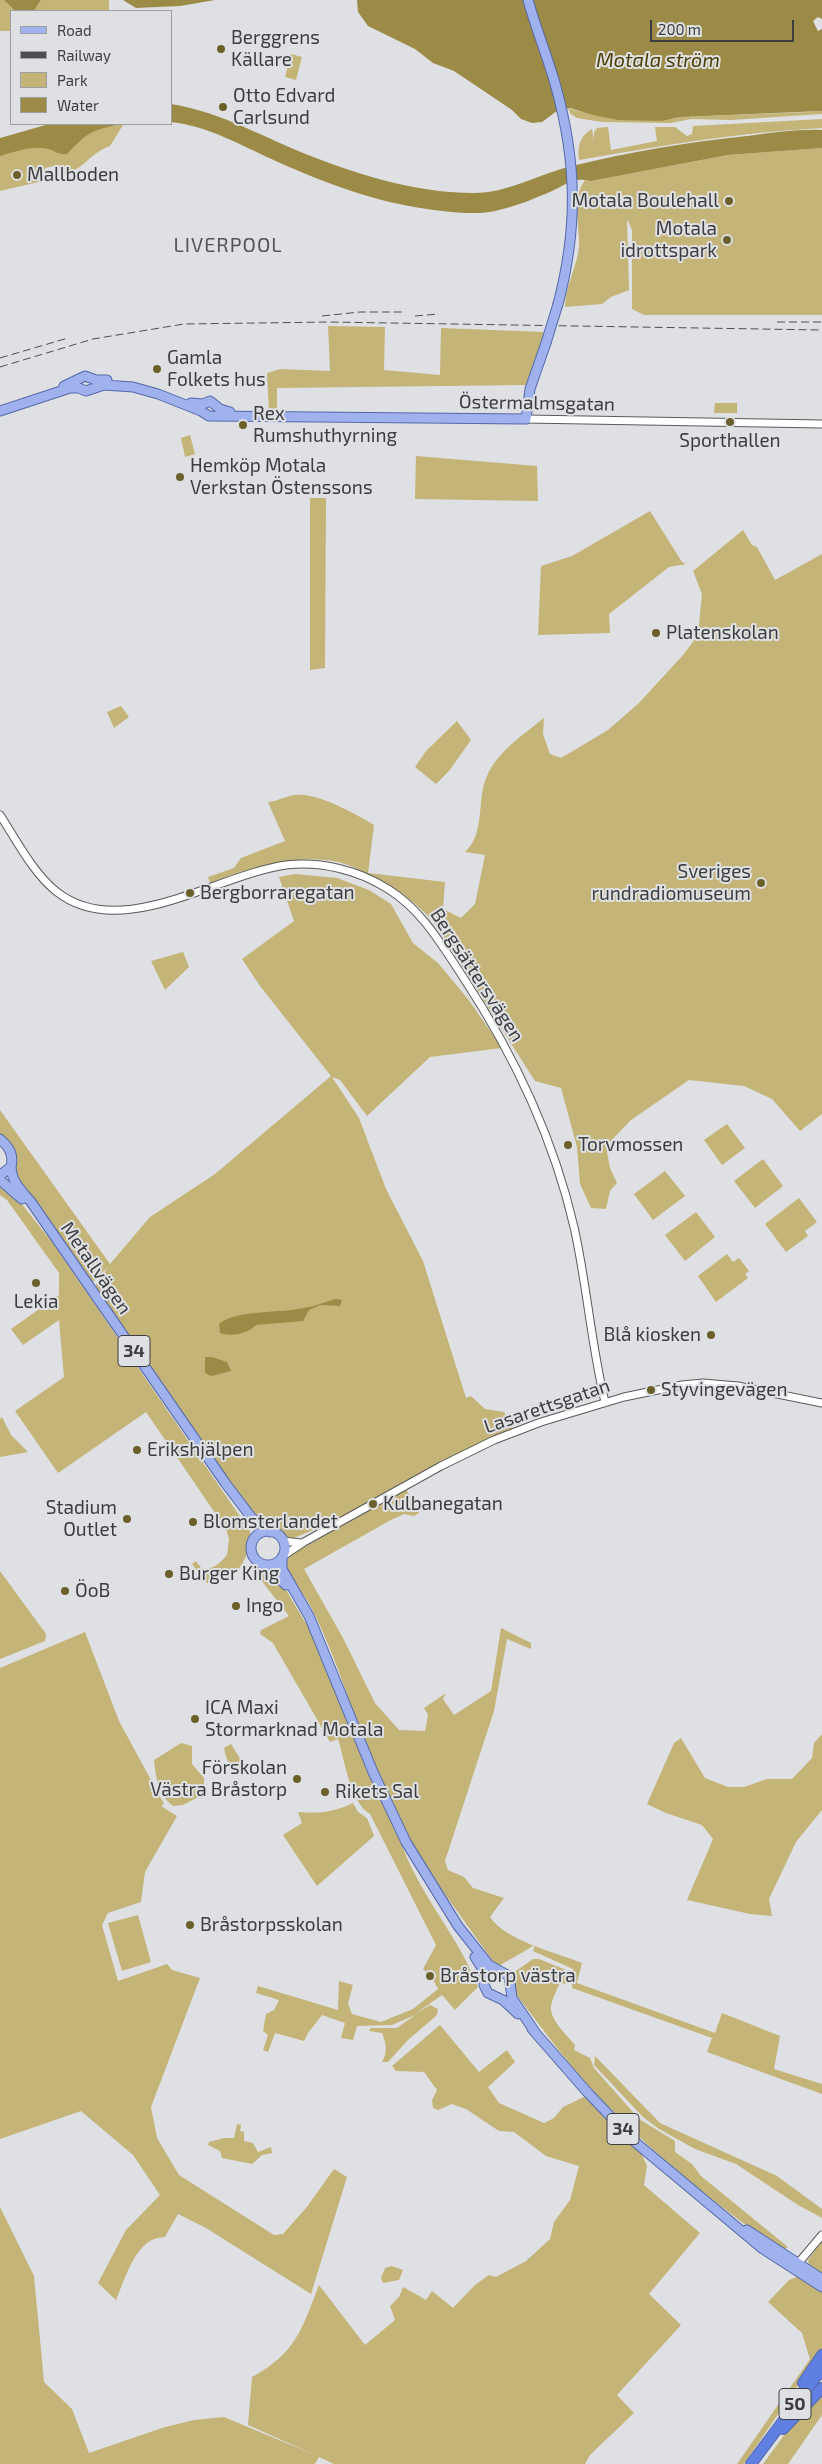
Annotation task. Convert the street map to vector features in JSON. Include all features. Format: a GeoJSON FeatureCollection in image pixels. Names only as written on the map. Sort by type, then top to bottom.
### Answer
{"type":"FeatureCollection","features":[{"type":"Feature","properties":{"kind":"highway"},"geometry":{"type":"LineString","coordinates":[[769,2441],[794,2396],[822,2355]]}},
{"type":"Feature","properties":{"kind":"highway","name":"50"},"geometry":{"type":"LineString","coordinates":[[755,2464],[769,2441],[822,2369]]}},
{"type":"Feature","properties":{"kind":"highway","name":"50"},"geometry":{"type":"LineString","coordinates":[[751,2464],[822,2375]]}},
{"type":"Feature","properties":{"kind":"highway"},"geometry":{"type":"LineString","coordinates":[[769,2441],[822,2388]]}},
{"type":"Feature","properties":{"kind":"main road"},"geometry":{"type":"LineString","coordinates":[[526,419],[530,389],[558,304],[571,235],[574,188],[572,163],[562,111],[529,4]]}},
{"type":"Feature","properties":{"kind":"main road","name":"Östermalmsgatan"},"geometry":{"type":"LineString","coordinates":[[0,411],[79,384],[85,376],[92,383],[133,387],[202,408],[206,416],[215,411],[251,416],[526,419]]}},
{"type":"Feature","properties":{"kind":"main road","name":"Östermalmsgatan"},"geometry":{"type":"LineString","coordinates":[[79,384],[86,391],[92,383]]}},
{"type":"Feature","properties":{"kind":"main road","name":"Östermalmsgatan"},"geometry":{"type":"LineString","coordinates":[[202,408],[210,401],[215,411]]}},
{"type":"Feature","properties":{"kind":"main road","name":"34"},"geometry":{"type":"LineString","coordinates":[[0,1139],[12,1155],[11,1167]]}},
{"type":"Feature","properties":{"kind":"main road"},"geometry":{"type":"LineString","coordinates":[[0,1175],[11,1167]]}},
{"type":"Feature","properties":{"kind":"main road","name":"Metallvägen"},"geometry":{"type":"LineString","coordinates":[[11,1167],[13,1180],[42,1218],[226,1484],[252,1525],[255,1537]]}},
{"type":"Feature","properties":{"kind":"main road","name":"Metallvägen"},"geometry":{"type":"LineString","coordinates":[[0,1180],[42,1218]]}},
{"type":"Feature","properties":{"kind":"main road","name":"Metallvägen"},"geometry":{"type":"LineString","coordinates":[[226,1484],[251,1516],[270,1532]]}},
{"type":"Feature","properties":{"kind":"main road"},"geometry":{"type":"LineString","coordinates":[[255,1537],[262,1533],[270,1532]]}},
{"type":"Feature","properties":{"kind":"main road","name":"34"},"geometry":{"type":"LineString","coordinates":[[270,1532],[278,1534],[283,1541],[282,1557],[284,1572],[302,1602],[322,1646],[373,1772],[394,1818],[424,1872],[458,1926],[486,1962],[496,1970],[504,1972],[509,1976],[511,1981],[510,1990],[514,2001],[535,2032]]}},
{"type":"Feature","properties":{"kind":"main road","name":"34"},"geometry":{"type":"LineString","coordinates":[[255,1537],[251,1546],[252,1555],[285,1584],[322,1646]]}},
{"type":"Feature","properties":{"kind":"main road"},"geometry":{"type":"LineString","coordinates":[[265,1565],[274,1564],[282,1557]]}},
{"type":"Feature","properties":{"kind":"main road","name":"34"},"geometry":{"type":"LineString","coordinates":[[458,1926],[464,1940],[482,1967],[486,1990],[493,1996],[498,1997],[535,2032],[588,2093],[636,2142],[763,2249],[822,2279]]}},
{"type":"Feature","properties":{"kind":"main road"},"geometry":{"type":"LineString","coordinates":[[485,1978],[496,1970]]}},
{"type":"Feature","properties":{"kind":"main road"},"geometry":{"type":"LineString","coordinates":[[498,1997],[505,1995],[510,1990]]}},
{"type":"Feature","properties":{"kind":"main road","name":"34"},"geometry":{"type":"LineString","coordinates":[[795,2266],[822,2287]]}},
{"type":"Feature","properties":{"kind":"street","name":"Östermalmsgatan"},"geometry":{"type":"LineString","coordinates":[[526,419],[822,424]]}},
{"type":"Feature","properties":{"kind":"street","name":"Bergsättersvägen"},"geometry":{"type":"LineString","coordinates":[[0,815],[50,886],[73,902],[97,910],[132,910],[266,870],[304,864],[332,867],[363,876],[386,888],[410,905],[434,933],[491,1020],[518,1069],[538,1116],[573,1222],[605,1402]]}},
{"type":"Feature","properties":{"kind":"street","name":"Lasarettsgatan"},"geometry":{"type":"LineString","coordinates":[[282,1557],[304,1542],[426,1474],[481,1446],[541,1422],[605,1402],[651,1390],[703,1384],[738,1386],[822,1403]]}},
{"type":"Feature","properties":{"kind":"street"},"geometry":{"type":"LineString","coordinates":[[283,1541],[292,1543],[304,1542]]}},
{"type":"Feature","properties":{"kind":"street"},"geometry":{"type":"LineString","coordinates":[[795,2266],[822,2235]]}},
{"type":"Feature","properties":{"kind":"green space"},"geometry":{"type":"Polygon","coordinates":[[[0,0],[4,0],[14,10],[10,10],[10,31],[0,31],[0,0]]]}},
{"type":"Feature","properties":{"kind":"green space"},"geometry":{"type":"Polygon","coordinates":[[[41,0],[109,0],[109,10],[35,10],[41,0]]]}},
{"type":"Feature","properties":{"kind":"green space"},"geometry":{"type":"Polygon","coordinates":[[[291,54],[302,57],[296,80],[285,77],[291,54]]]}},
{"type":"Feature","properties":{"kind":"green space"},"geometry":{"type":"Polygon","coordinates":[[[568,108],[578,111],[673,119],[681,117],[822,111],[822,114],[731,120],[691,119],[671,123],[602,122],[577,118],[571,114],[568,108]]]}},
{"type":"Feature","properties":{"kind":"green space"},"geometry":{"type":"Polygon","coordinates":[[[822,119],[822,128],[730,136],[579,160],[578,150],[582,138],[592,129],[594,141],[594,132],[597,128],[608,127],[611,150],[657,141],[655,127],[675,127],[687,136],[692,134],[693,126],[822,119]]]}},
{"type":"Feature","properties":{"kind":"green space"},"geometry":{"type":"Polygon","coordinates":[[[71,125],[123,125],[110,146],[69,174],[62,176],[59,165],[45,168],[47,180],[0,191],[0,145],[71,125]]]}},
{"type":"Feature","properties":{"kind":"green space","name":"Motala idrottspark"},"geometry":{"type":"Polygon","coordinates":[[[822,148],[822,315],[644,315],[632,309],[632,230],[627,219],[629,290],[611,297],[602,304],[565,307],[579,247],[578,195],[585,180],[591,181],[728,155],[822,148]]]}},
{"type":"Feature","properties":{"kind":"green space"},"geometry":{"type":"Polygon","coordinates":[[[328,326],[385,327],[384,370],[440,375],[441,328],[545,332],[526,385],[277,388],[277,411],[269,411],[267,373],[280,369],[330,371],[328,326]]]}},
{"type":"Feature","properties":{"kind":"green space"},"geometry":{"type":"Polygon","coordinates":[[[715,403],[737,403],[737,413],[714,413],[715,403]]]}},
{"type":"Feature","properties":{"kind":"green space"},"geometry":{"type":"Polygon","coordinates":[[[190,435],[195,454],[185,457],[181,438],[190,435]]]}},
{"type":"Feature","properties":{"kind":"green space"},"geometry":{"type":"Polygon","coordinates":[[[416,456],[537,466],[538,501],[415,499],[416,456]]]}},
{"type":"Feature","properties":{"kind":"green space"},"geometry":{"type":"Polygon","coordinates":[[[310,498],[326,498],[325,668],[310,670],[310,498]]]}},
{"type":"Feature","properties":{"kind":"green space"},"geometry":{"type":"Polygon","coordinates":[[[650,511],[682,562],[686,564],[669,567],[609,614],[610,633],[538,635],[541,566],[572,556],[650,511]]]}},
{"type":"Feature","properties":{"kind":"green space"},"geometry":{"type":"Polygon","coordinates":[[[743,530],[752,545],[757,547],[775,580],[822,554],[822,1114],[800,1131],[772,1099],[744,1086],[689,1080],[631,1120],[606,1146],[610,1168],[617,1183],[610,1191],[606,1209],[591,1208],[580,1184],[577,1147],[561,1088],[535,1081],[433,921],[420,908],[384,883],[351,866],[331,861],[314,859],[278,863],[210,883],[208,877],[234,868],[241,858],[285,841],[268,802],[295,795],[304,795],[325,800],[374,825],[368,873],[445,882],[443,909],[461,918],[475,904],[485,855],[465,852],[472,844],[476,835],[484,785],[497,759],[544,718],[543,734],[550,754],[561,758],[608,730],[639,703],[683,655],[698,635],[702,594],[693,571],[743,530]]]}},
{"type":"Feature","properties":{"kind":"green space"},"geometry":{"type":"Polygon","coordinates":[[[121,706],[129,717],[114,728],[107,712],[121,706]]]}},
{"type":"Feature","properties":{"kind":"green space"},"geometry":{"type":"Polygon","coordinates":[[[457,721],[471,740],[449,771],[436,784],[415,767],[426,751],[457,721]]]}},
{"type":"Feature","properties":{"kind":"green space"},"geometry":{"type":"Polygon","coordinates":[[[295,874],[337,878],[369,890],[391,904],[413,943],[438,963],[468,999],[502,1048],[430,1057],[367,1116],[340,1080],[332,1077],[359,1118],[386,1189],[423,1261],[466,1398],[471,1396],[485,1409],[504,1412],[514,1432],[405,1487],[419,1513],[414,1516],[404,1514],[389,1521],[304,1569],[343,1638],[375,1703],[399,1730],[425,1731],[428,1715],[424,1708],[446,1693],[443,1699],[454,1715],[491,1691],[501,1628],[531,1643],[531,1649],[507,1639],[494,1711],[445,1861],[448,1870],[464,1877],[473,1888],[504,1898],[490,1917],[507,1933],[534,1946],[497,1967],[397,1827],[411,1868],[458,1947],[478,1987],[455,2010],[442,1995],[415,2014],[430,2005],[438,2009],[437,2015],[408,2040],[388,2062],[382,2062],[386,2048],[382,2033],[369,2031],[371,2028],[397,2028],[415,2015],[392,2025],[357,2026],[353,2040],[341,2038],[345,2023],[322,2015],[304,2041],[275,2033],[268,2052],[263,2050],[268,2035],[263,2031],[266,2014],[274,2010],[279,2000],[256,1993],[258,1986],[338,2010],[339,1981],[353,1985],[348,2003],[352,2014],[381,2022],[413,2009],[438,1989],[431,1976],[423,1969],[436,1945],[370,1814],[363,1808],[353,1791],[338,1739],[330,1742],[273,1643],[260,1634],[261,1630],[289,1616],[254,1571],[261,1568],[280,1580],[311,1632],[370,1769],[352,1709],[331,1651],[311,1607],[286,1567],[288,1557],[292,1553],[361,1510],[294,1538],[285,1537],[249,1510],[94,1288],[108,1267],[91,1284],[17,1181],[8,1143],[0,1135],[0,1110],[110,1264],[150,1217],[215,1174],[331,1076],[260,986],[242,959],[294,921],[279,877],[295,874]]]}},
{"type":"Feature","properties":{"kind":"green space"},"geometry":{"type":"Polygon","coordinates":[[[183,952],[189,967],[165,990],[151,961],[183,952]]]}},
{"type":"Feature","properties":{"kind":"green space"},"geometry":{"type":"Polygon","coordinates":[[[727,1124],[745,1148],[722,1165],[704,1140],[727,1124]]]}},
{"type":"Feature","properties":{"kind":"green space"},"geometry":{"type":"Polygon","coordinates":[[[763,1159],[783,1186],[755,1208],[734,1181],[763,1159]]]}},
{"type":"Feature","properties":{"kind":"green space"},"geometry":{"type":"Polygon","coordinates":[[[665,1171],[685,1196],[653,1220],[634,1194],[665,1171]]]}},
{"type":"Feature","properties":{"kind":"green space"},"geometry":{"type":"Polygon","coordinates":[[[0,1186],[17,1198],[52,1242],[250,1531],[250,1541],[245,1559],[240,1567],[226,1579],[207,1583],[192,1564],[196,1561],[201,1568],[209,1568],[215,1566],[227,1555],[229,1539],[226,1529],[146,1412],[58,1473],[15,1411],[64,1377],[59,1320],[23,1345],[11,1329],[59,1295],[59,1273],[7,1200],[0,1195],[0,1186]]]}},
{"type":"Feature","properties":{"kind":"green space"},"geometry":{"type":"Polygon","coordinates":[[[799,1198],[817,1222],[805,1231],[808,1236],[786,1252],[765,1224],[799,1198]]]}},
{"type":"Feature","properties":{"kind":"green space"},"geometry":{"type":"Polygon","coordinates":[[[696,1212],[715,1237],[685,1261],[665,1235],[696,1212]]]}},
{"type":"Feature","properties":{"kind":"green space"},"geometry":{"type":"Polygon","coordinates":[[[727,1254],[733,1262],[739,1258],[749,1271],[745,1274],[748,1278],[716,1302],[698,1276],[727,1254]]]}},
{"type":"Feature","properties":{"kind":"green space"},"geometry":{"type":"Polygon","coordinates":[[[2,1417],[11,1435],[28,1452],[0,1457],[0,1419],[2,1417]]]}},
{"type":"Feature","properties":{"kind":"green space"},"geometry":{"type":"Polygon","coordinates":[[[0,1571],[46,1634],[45,1641],[0,1659],[0,1571]]]}},
{"type":"Feature","properties":{"kind":"green space"},"geometry":{"type":"Polygon","coordinates":[[[85,1632],[119,1721],[164,1804],[161,1806],[177,1816],[145,1872],[141,1902],[108,1913],[102,1925],[118,1981],[167,1964],[172,1970],[200,1978],[151,2107],[157,2138],[179,2175],[274,2235],[283,2234],[306,2208],[334,2169],[347,2177],[311,2294],[206,2228],[178,2214],[165,2237],[155,2239],[139,2251],[128,2270],[116,2300],[98,2283],[126,2230],[160,2195],[133,2155],[81,2111],[0,2139],[0,1668],[85,1632]]]}},
{"type":"Feature","properties":{"kind":"green space"},"geometry":{"type":"Polygon","coordinates":[[[822,1734],[822,1810],[796,1842],[769,1899],[772,1916],[750,1914],[687,1900],[713,1839],[702,1825],[666,1813],[647,1804],[674,1743],[681,1738],[705,1778],[728,1787],[744,1787],[767,1779],[792,1779],[812,1758],[814,1743],[822,1734]]]}},
{"type":"Feature","properties":{"kind":"green space"},"geometry":{"type":"Polygon","coordinates":[[[181,1743],[192,1746],[192,1764],[204,1778],[204,1794],[183,1805],[173,1806],[161,1791],[154,1760],[181,1743]]]}},
{"type":"Feature","properties":{"kind":"green space"},"geometry":{"type":"Polygon","coordinates":[[[231,1744],[244,1765],[244,1772],[236,1771],[228,1761],[224,1748],[231,1744]]]}},
{"type":"Feature","properties":{"kind":"green space"},"geometry":{"type":"Polygon","coordinates":[[[353,1803],[358,1812],[367,1818],[374,1836],[317,1886],[283,1835],[302,1823],[298,1812],[326,1812],[353,1803]]]}},
{"type":"Feature","properties":{"kind":"green space"},"geometry":{"type":"Polygon","coordinates":[[[138,1915],[151,1962],[122,1971],[108,1923],[138,1915]]]}},
{"type":"Feature","properties":{"kind":"green space"},"geometry":{"type":"Polygon","coordinates":[[[535,1946],[582,1963],[577,1983],[715,2033],[722,2013],[780,2036],[774,2069],[822,2084],[822,2094],[707,2052],[712,2038],[572,1988],[573,1969],[533,1951],[535,1946]]]}},
{"type":"Feature","properties":{"kind":"green space"},"geometry":{"type":"Polygon","coordinates":[[[533,1959],[539,1959],[566,1970],[569,1976],[565,1984],[560,1983],[552,2000],[551,2011],[559,2027],[575,2045],[574,2050],[590,2058],[594,2068],[639,2119],[675,2141],[675,2152],[692,2164],[701,2176],[788,2247],[783,2251],[712,2199],[644,2141],[578,2074],[513,1990],[511,1980],[516,1971],[533,1959]]]}},
{"type":"Feature","properties":{"kind":"green space"},"geometry":{"type":"Polygon","coordinates":[[[440,2025],[479,2072],[507,2050],[515,2062],[488,2087],[499,2103],[544,2123],[554,2118],[563,2107],[586,2096],[640,2150],[647,2166],[644,2185],[700,2233],[649,2294],[681,2325],[617,2395],[634,2413],[590,2455],[585,2464],[334,2464],[319,2457],[315,2464],[0,2464],[0,2207],[34,2276],[44,2382],[72,2409],[89,2453],[165,2427],[194,2420],[224,2417],[315,2455],[248,2425],[252,2377],[279,2359],[288,2349],[308,2315],[319,2285],[365,2345],[395,2320],[390,2306],[399,2297],[403,2287],[426,2300],[432,2291],[453,2308],[475,2285],[489,2275],[496,2277],[526,2261],[550,2239],[554,2222],[570,2200],[579,2166],[546,2156],[514,2132],[499,2131],[466,2109],[452,2104],[438,2110],[433,2108],[432,2100],[437,2090],[424,2072],[396,2071],[392,2066],[440,2025]]]}},
{"type":"Feature","properties":{"kind":"green space"},"geometry":{"type":"Polygon","coordinates":[[[595,2056],[660,2123],[777,2176],[822,2209],[822,2218],[798,2205],[736,2164],[695,2149],[659,2129],[643,2117],[594,2065],[595,2056]]]}},
{"type":"Feature","properties":{"kind":"green space"},"geometry":{"type":"Polygon","coordinates":[[[237,2124],[241,2125],[240,2131],[244,2132],[244,2141],[253,2143],[258,2152],[271,2147],[272,2153],[262,2155],[252,2164],[222,2158],[220,2151],[208,2145],[209,2142],[224,2138],[234,2138],[237,2124]]]}},
{"type":"Feature","properties":{"kind":"green space"},"geometry":{"type":"Polygon","coordinates":[[[822,2241],[822,2276],[809,2265],[808,2260],[822,2241]]]}},
{"type":"Feature","properties":{"kind":"green space"},"geometry":{"type":"Polygon","coordinates":[[[392,2266],[403,2270],[399,2280],[383,2283],[381,2278],[385,2268],[392,2266]]]}},
{"type":"Feature","properties":{"kind":"green space"},"geometry":{"type":"Polygon","coordinates":[[[799,2276],[822,2289],[822,2350],[744,2464],[737,2464],[810,2359],[802,2333],[768,2302],[789,2280],[799,2276]]]}},
{"type":"Feature","properties":{"kind":"green space"},"geometry":{"type":"Polygon","coordinates":[[[822,2393],[822,2415],[788,2464],[763,2464],[795,2420],[822,2393]]]}},
{"type":"Feature","properties":{"kind":"water"},"geometry":{"type":"Polygon","coordinates":[[[4,0],[41,0],[35,10],[14,10],[4,0]]]}},
{"type":"Feature","properties":{"kind":"water"},"geometry":{"type":"Polygon","coordinates":[[[123,0],[215,0],[180,6],[136,8],[123,0]]]}},
{"type":"Feature","properties":{"kind":"water","name":"Motala ström"},"geometry":{"type":"Polygon","coordinates":[[[357,0],[822,0],[822,19],[818,17],[813,21],[818,31],[822,29],[822,111],[681,117],[661,121],[618,120],[570,108],[557,111],[542,122],[532,123],[521,119],[512,110],[454,71],[433,63],[415,49],[368,26],[358,12],[357,0]]]}},
{"type":"Feature","properties":{"kind":"water"},"geometry":{"type":"Polygon","coordinates":[[[172,104],[209,113],[298,151],[393,183],[434,190],[474,193],[499,190],[560,169],[615,156],[725,138],[822,130],[822,148],[728,155],[591,181],[578,180],[506,208],[482,213],[463,213],[408,206],[369,197],[296,170],[213,132],[172,122],[172,104]]]}},
{"type":"Feature","properties":{"kind":"water"},"geometry":{"type":"Polygon","coordinates":[[[46,125],[116,125],[90,133],[67,154],[36,148],[0,156],[0,138],[46,125]]]}},
{"type":"Feature","properties":{"kind":"water"},"geometry":{"type":"Polygon","coordinates":[[[335,1299],[342,1300],[340,1306],[320,1305],[309,1310],[303,1321],[256,1325],[244,1333],[234,1335],[220,1333],[219,1324],[226,1319],[236,1316],[295,1310],[335,1299]]]}},
{"type":"Feature","properties":{"kind":"water"},"geometry":{"type":"Polygon","coordinates":[[[205,1357],[212,1357],[227,1362],[231,1371],[211,1376],[205,1373],[205,1357]]]}},
{"type":"Feature","properties":{"kind":"railway"},"geometry":{"type":"LineString","coordinates":[[322,316],[360,312],[404,312]]}},
{"type":"Feature","properties":{"kind":"railway"},"geometry":{"type":"LineString","coordinates":[[415,316],[439,314]]}},
{"type":"Feature","properties":{"kind":"railway"},"geometry":{"type":"LineString","coordinates":[[0,367],[93,339],[184,324],[329,322],[822,330]]}},
{"type":"Feature","properties":{"kind":"railway"},"geometry":{"type":"LineString","coordinates":[[777,322],[822,322]]}},
{"type":"Feature","properties":{"kind":"railway"},"geometry":{"type":"LineString","coordinates":[[0,358],[68,338]]}},
{"type":"Feature","properties":{"kind":"place","name":"Berggrens Källare"},"geometry":{"type":"Point","coordinates":[221,49]}},
{"type":"Feature","properties":{"kind":"place","name":"Otto Edvard Carlsund"},"geometry":{"type":"Point","coordinates":[223,107]}},
{"type":"Feature","properties":{"kind":"place","name":"Mallboden"},"geometry":{"type":"Point","coordinates":[17,175]}},
{"type":"Feature","properties":{"kind":"place","name":"Motala Boulehall"},"geometry":{"type":"Point","coordinates":[729,201]}},
{"type":"Feature","properties":{"kind":"place","name":"Motala idrottspark"},"geometry":{"type":"Point","coordinates":[727,240]}},
{"type":"Feature","properties":{"kind":"place","name":"Gamla Folkets hus"},"geometry":{"type":"Point","coordinates":[157,369]}},
{"type":"Feature","properties":{"kind":"place","name":"Sporthallen"},"geometry":{"type":"Point","coordinates":[730,422]}},
{"type":"Feature","properties":{"kind":"place","name":"Rex Rumshuthyrning"},"geometry":{"type":"Point","coordinates":[243,425]}},
{"type":"Feature","properties":{"kind":"place","name":"Hemköp Motala Verkstan Östenssons"},"geometry":{"type":"Point","coordinates":[180,477]}},
{"type":"Feature","properties":{"kind":"place","name":"Platenskolan"},"geometry":{"type":"Point","coordinates":[656,633]}},
{"type":"Feature","properties":{"kind":"place","name":"Sveriges rundradiomuseum"},"geometry":{"type":"Point","coordinates":[761,883]}},
{"type":"Feature","properties":{"kind":"place","name":"Bergborraregatan"},"geometry":{"type":"Point","coordinates":[190,893]}},
{"type":"Feature","properties":{"kind":"place","name":"Torvmossen"},"geometry":{"type":"Point","coordinates":[568,1145]}},
{"type":"Feature","properties":{"kind":"place","name":"Lekia"},"geometry":{"type":"Point","coordinates":[36,1283]}},
{"type":"Feature","properties":{"kind":"place","name":"Blå kiosken"},"geometry":{"type":"Point","coordinates":[711,1335]}},
{"type":"Feature","properties":{"kind":"place","name":"Styvingevägen"},"geometry":{"type":"Point","coordinates":[651,1390]}},
{"type":"Feature","properties":{"kind":"place","name":"Erikshjälpen"},"geometry":{"type":"Point","coordinates":[137,1450]}},
{"type":"Feature","properties":{"kind":"place","name":"Kulbanegatan"},"geometry":{"type":"Point","coordinates":[373,1504]}},
{"type":"Feature","properties":{"kind":"place","name":"Stadium Outlet"},"geometry":{"type":"Point","coordinates":[127,1519]}},
{"type":"Feature","properties":{"kind":"place","name":"Blomsterlandet"},"geometry":{"type":"Point","coordinates":[193,1522]}},
{"type":"Feature","properties":{"kind":"place","name":"Burger King"},"geometry":{"type":"Point","coordinates":[169,1574]}},
{"type":"Feature","properties":{"kind":"place","name":"ÖoB"},"geometry":{"type":"Point","coordinates":[65,1591]}},
{"type":"Feature","properties":{"kind":"place","name":"Ingo"},"geometry":{"type":"Point","coordinates":[236,1606]}},
{"type":"Feature","properties":{"kind":"place","name":"ICA Maxi Stormarknad Motala"},"geometry":{"type":"Point","coordinates":[195,1719]}},
{"type":"Feature","properties":{"kind":"place","name":"Förskolan Västra Bråstorp"},"geometry":{"type":"Point","coordinates":[297,1779]}},
{"type":"Feature","properties":{"kind":"place","name":"Rikets Sal"},"geometry":{"type":"Point","coordinates":[325,1792]}},
{"type":"Feature","properties":{"kind":"place","name":"Bråstorpsskolan"},"geometry":{"type":"Point","coordinates":[190,1925]}},
{"type":"Feature","properties":{"kind":"place","name":"Bråstorp västra"},"geometry":{"type":"Point","coordinates":[430,1976]}},
{"type":"Feature","properties":{"kind":"district","name":"LIVERPOOL"},"geometry":{"type":"Point","coordinates":[228,245]}}]}
